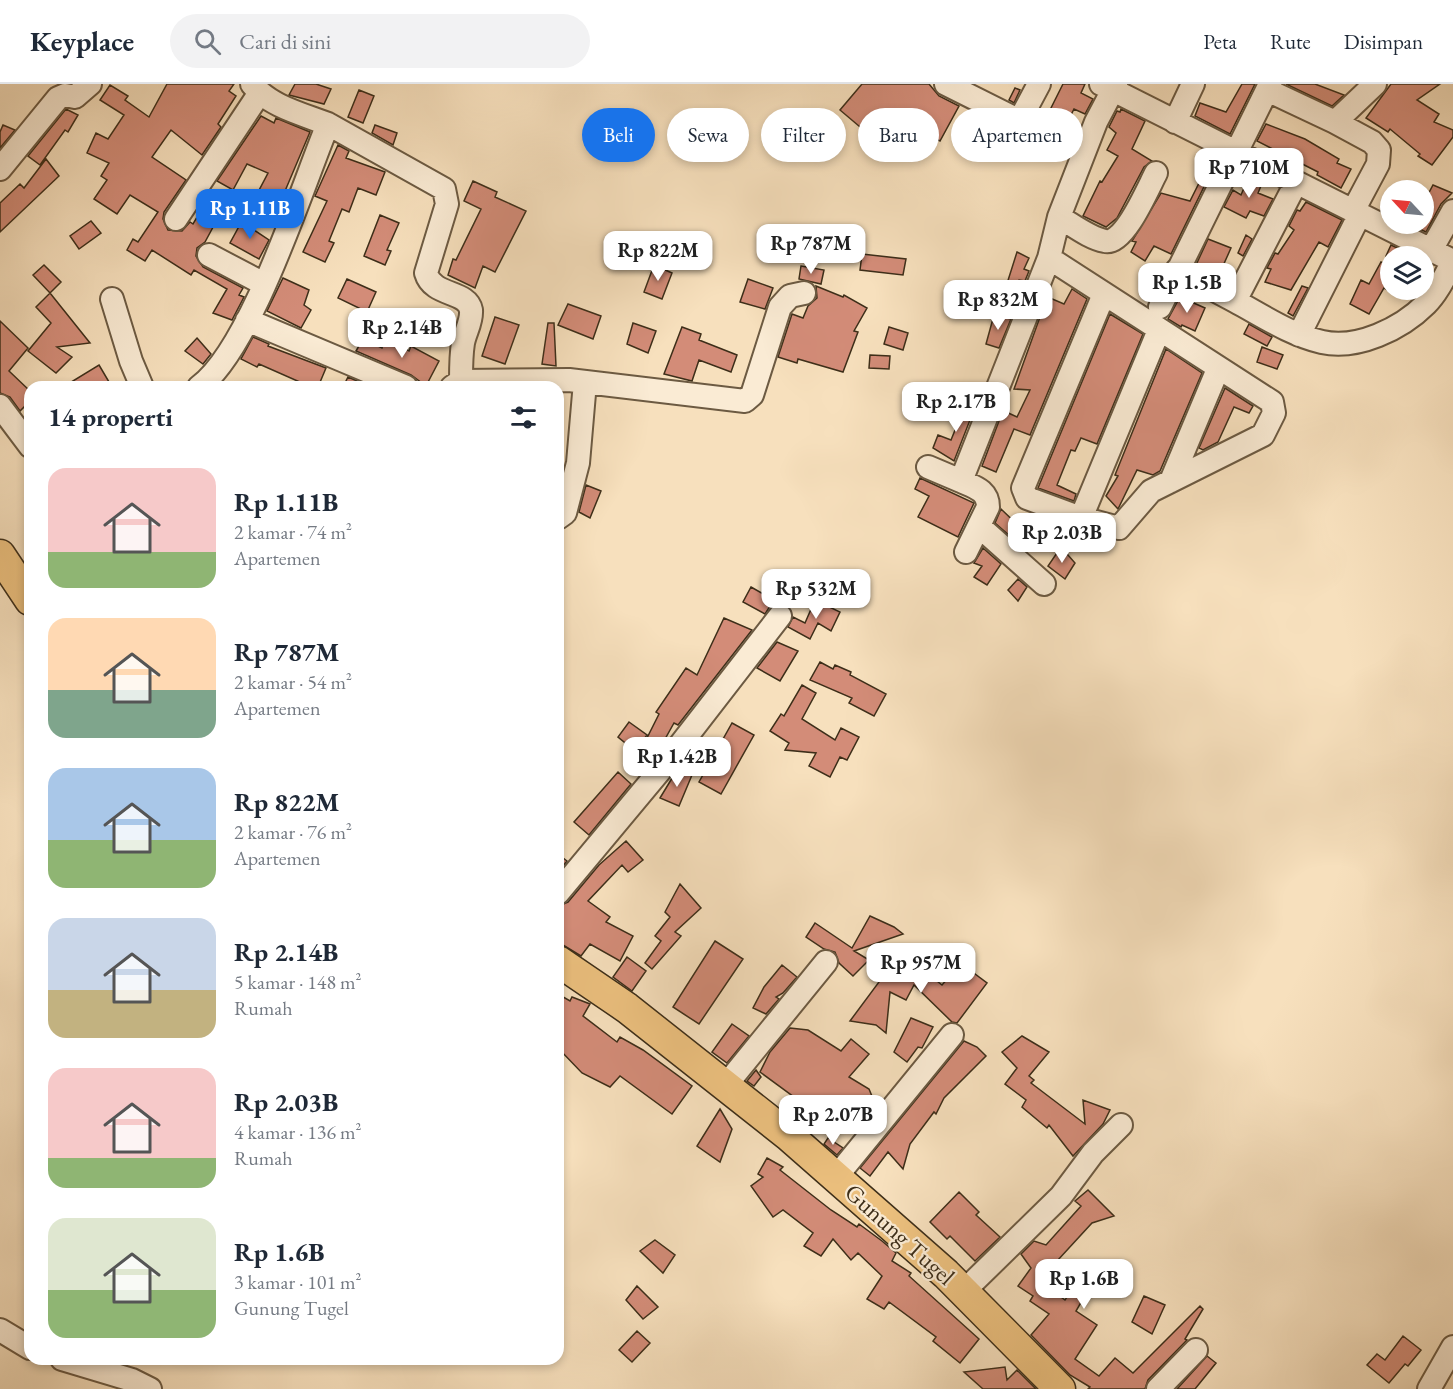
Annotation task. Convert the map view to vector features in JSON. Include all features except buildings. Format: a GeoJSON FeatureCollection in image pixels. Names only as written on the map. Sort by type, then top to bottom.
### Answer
{"type":"FeatureCollection","features":[{"type":"Feature","properties":{"kind":"main road"},"geometry":{"type":"LineString","coordinates":[[0,555],[24,591]]}},
{"type":"Feature","properties":{"kind":"main road","name":"Gunung Tugel"},"geometry":{"type":"LineString","coordinates":[[564,965],[627,1008],[726,1085],[836,1177],[964,1291],[1060,1389]]}},
{"type":"Feature","properties":{"kind":"street"},"geometry":{"type":"LineString","coordinates":[[0,169],[58,98],[79,95],[90,84]]}},
{"type":"Feature","properties":{"kind":"street"},"geometry":{"type":"LineString","coordinates":[[946,84],[1014,118],[1023,114],[1039,84]]}},
{"type":"Feature","properties":{"kind":"street"},"geometry":{"type":"LineString","coordinates":[[1175,122],[1193,84]]}},
{"type":"Feature","properties":{"kind":"street"},"geometry":{"type":"LineString","coordinates":[[1335,122],[1375,84]]}},
{"type":"Feature","properties":{"kind":"street"},"geometry":{"type":"LineString","coordinates":[[961,481],[1049,258],[1059,217],[1109,86],[1235,153],[1423,246]]}},
{"type":"Feature","properties":{"kind":"street"},"geometry":{"type":"LineString","coordinates":[[1160,307],[1269,87],[1377,145],[1379,150],[1378,164],[1357,213],[1299,335]]}},
{"type":"Feature","properties":{"kind":"street"},"geometry":{"type":"LineString","coordinates":[[176,219],[256,89],[328,124],[444,189],[447,204],[426,273],[429,282],[465,300],[471,309],[457,381]]}},
{"type":"Feature","properties":{"kind":"street"},"geometry":{"type":"LineString","coordinates":[[208,381],[228,355],[264,284],[328,124]]}},
{"type":"Feature","properties":{"kind":"street"},"geometry":{"type":"LineString","coordinates":[[1059,217],[1105,242],[1115,240],[1125,230],[1156,173]]}},
{"type":"Feature","properties":{"kind":"street"},"geometry":{"type":"LineString","coordinates":[[1235,301],[1296,183]]}},
{"type":"Feature","properties":{"kind":"street"},"geometry":{"type":"LineString","coordinates":[[1433,246],[1453,211]]}},
{"type":"Feature","properties":{"kind":"street"},"geometry":{"type":"LineString","coordinates":[[1177,270],[1299,335],[1339,345],[1356,343],[1397,325],[1425,305],[1453,261],[1434,252]]}},
{"type":"Feature","properties":{"kind":"street"},"geometry":{"type":"LineString","coordinates":[[209,255],[264,284]]}},
{"type":"Feature","properties":{"kind":"street"},"geometry":{"type":"LineString","coordinates":[[1049,258],[1272,402],[1274,413],[1263,435],[1151,491],[1119,528],[1081,518],[1028,498],[1023,488],[1104,294]]}},
{"type":"Feature","properties":{"kind":"street"},"geometry":{"type":"LineString","coordinates":[[564,382],[585,382],[745,401],[752,395],[780,308],[790,296],[804,293]]}},
{"type":"Feature","properties":{"kind":"street"},"geometry":{"type":"LineString","coordinates":[[112,299],[130,361],[139,381]]}},
{"type":"Feature","properties":{"kind":"street"},"geometry":{"type":"LineString","coordinates":[[247,320],[392,381]]}},
{"type":"Feature","properties":{"kind":"street"},"geometry":{"type":"LineString","coordinates":[[1081,518],[1159,330]]}},
{"type":"Feature","properties":{"kind":"street"},"geometry":{"type":"LineString","coordinates":[[1171,481],[1218,369]]}},
{"type":"Feature","properties":{"kind":"street"},"geometry":{"type":"LineString","coordinates":[[564,514],[578,463],[585,382]]}},
{"type":"Feature","properties":{"kind":"street"},"geometry":{"type":"LineString","coordinates":[[0,406],[24,438]]}},
{"type":"Feature","properties":{"kind":"street"},"geometry":{"type":"LineString","coordinates":[[928,467],[984,492],[988,499],[988,507],[980,527],[966,552]]}},
{"type":"Feature","properties":{"kind":"street"},"geometry":{"type":"LineString","coordinates":[[980,527],[1044,584]]}},
{"type":"Feature","properties":{"kind":"street"},"geometry":{"type":"LineString","coordinates":[[564,886],[663,767],[780,616]]}},
{"type":"Feature","properties":{"kind":"street"},"geometry":{"type":"LineString","coordinates":[[726,1085],[826,962]]}},
{"type":"Feature","properties":{"kind":"street"},"geometry":{"type":"LineString","coordinates":[[836,1177],[952,1035]]}},
{"type":"Feature","properties":{"kind":"street"},"geometry":{"type":"LineString","coordinates":[[964,1291],[1061,1196],[1093,1153],[1121,1125]]}},
{"type":"Feature","properties":{"kind":"street"},"geometry":{"type":"LineString","coordinates":[[0,1330],[24,1344]]}},
{"type":"Feature","properties":{"kind":"street"},"geometry":{"type":"LineString","coordinates":[[1429,1389],[1453,1347]]}},
{"type":"Feature","properties":{"kind":"street"},"geometry":{"type":"LineString","coordinates":[[1158,1389],[1196,1350]]}},
{"type":"Feature","properties":{"kind":"street"},"geometry":{"type":"LineString","coordinates":[[82,1365],[132,1380],[150,1389]]}}]}
